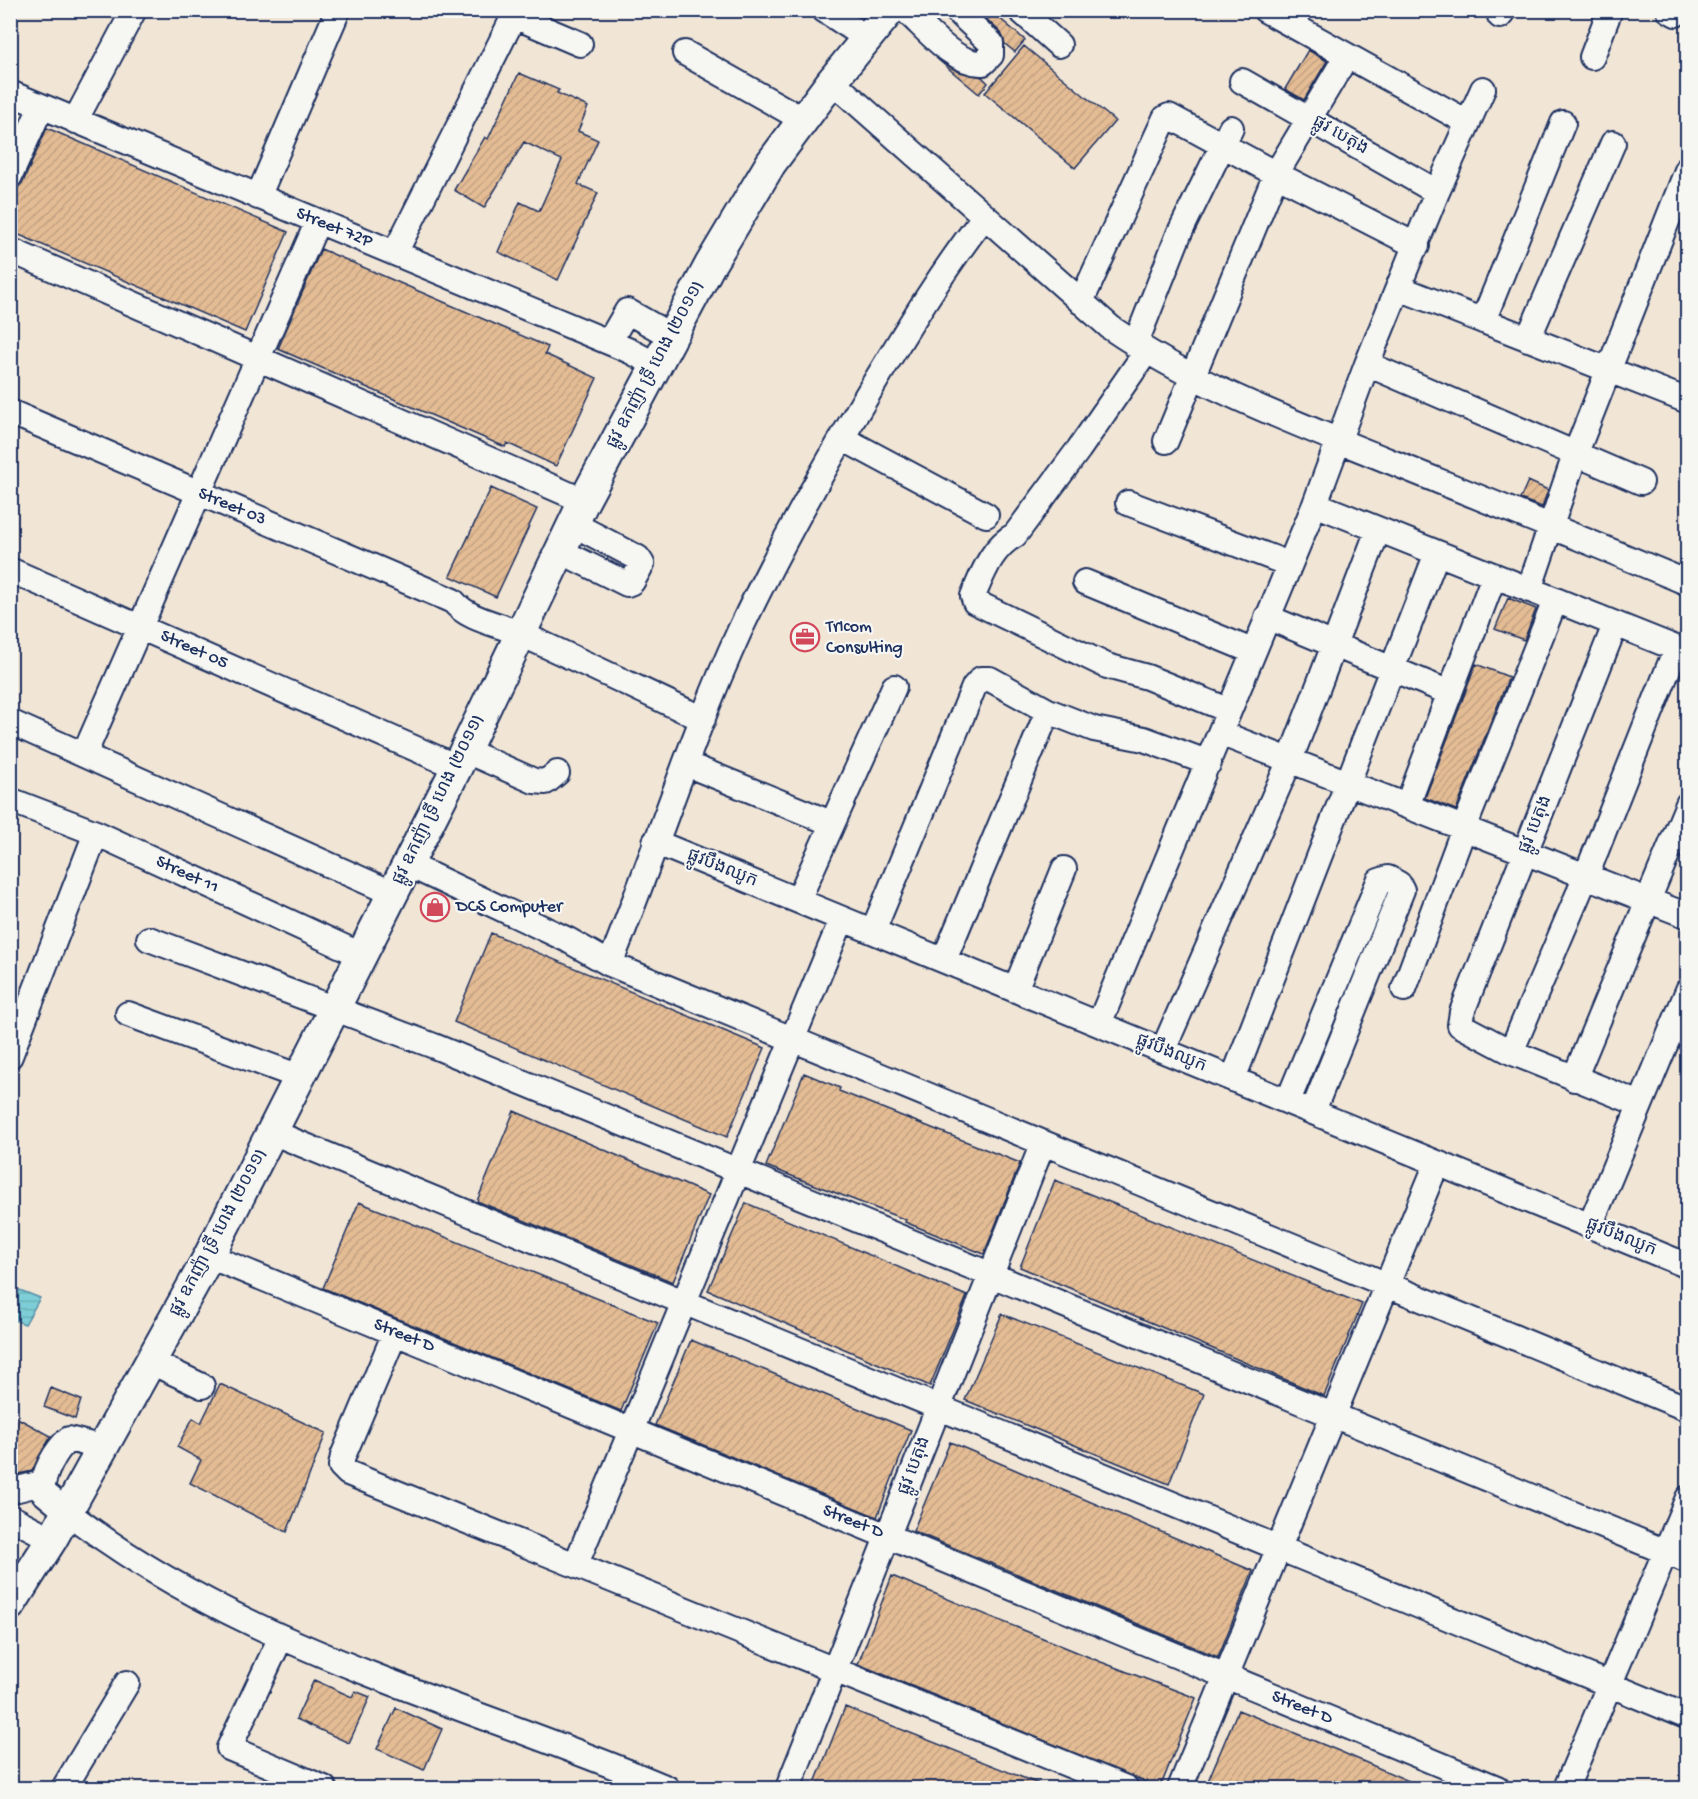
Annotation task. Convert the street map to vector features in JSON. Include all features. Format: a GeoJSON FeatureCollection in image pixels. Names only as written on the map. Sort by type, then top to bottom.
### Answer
{"type":"FeatureCollection","features":[{"type":"Feature","properties":{"kind":"main road","name":"ផ្លូវ ឧកញ៉ា ទ្រី ហេង (២០១១)"},"geometry":{"type":"LineString","coordinates":[[10,1605],[52,1539],[209,1256],[460,758],[579,512],[671,336],[771,163],[802,119],[890,10]]}},
{"type":"Feature","properties":{"kind":"street"},"geometry":{"type":"LineString","coordinates":[[75,121],[134,10]]}},
{"type":"Feature","properties":{"kind":"street"},"geometry":{"type":"LineString","coordinates":[[258,197],[338,10]]}},
{"type":"Feature","properties":{"kind":"street"},"geometry":{"type":"LineString","coordinates":[[824,10],[867,38]]}},
{"type":"Feature","properties":{"kind":"street"},"geometry":{"type":"LineString","coordinates":[[905,10],[956,54],[971,63],[983,63],[991,55],[991,43],[956,10]]}},
{"type":"Feature","properties":{"kind":"street"},"geometry":{"type":"LineString","coordinates":[[1020,10],[1059,45]]}},
{"type":"Feature","properties":{"kind":"street"},"geometry":{"type":"LineString","coordinates":[[1265,10],[1346,57],[1467,122]]}},
{"type":"Feature","properties":{"kind":"street"},"geometry":{"type":"LineString","coordinates":[[1592,57],[1610,10]]}},
{"type":"Feature","properties":{"kind":"street"},"geometry":{"type":"LineString","coordinates":[[395,253],[516,13],[580,44]]}},
{"type":"Feature","properties":{"kind":"street"},"geometry":{"type":"LineString","coordinates":[[685,53],[802,119]]}},
{"type":"Feature","properties":{"kind":"street"},"geometry":{"type":"LineString","coordinates":[[1166,441],[1276,174],[1346,57]]}},
{"type":"Feature","properties":{"kind":"street"},"geometry":{"type":"LineString","coordinates":[[832,81],[1082,302],[1141,348],[1192,378],[1339,441],[1688,583]]}},
{"type":"Feature","properties":{"kind":"street","name":"ផ្លូវ បេតុង"},"geometry":{"type":"LineString","coordinates":[[1242,81],[1437,192]]}},
{"type":"Feature","properties":{"kind":"street"},"geometry":{"type":"LineString","coordinates":[[1099,1024],[1315,504],[1367,364],[1417,246],[1437,192],[1484,89]]}},
{"type":"Feature","properties":{"kind":"street","name":"Street 72P"},"geometry":{"type":"LineString","coordinates":[[10,93],[609,342],[656,364]]}},
{"type":"Feature","properties":{"kind":"street"},"geometry":{"type":"LineString","coordinates":[[10,176],[41,107]]}},
{"type":"Feature","properties":{"kind":"street"},"geometry":{"type":"LineString","coordinates":[[1082,302],[1165,118],[1169,116],[1228,136],[1276,174],[1417,246]]}},
{"type":"Feature","properties":{"kind":"street"},"geometry":{"type":"LineString","coordinates":[[1483,321],[1563,123]]}},
{"type":"Feature","properties":{"kind":"street"},"geometry":{"type":"LineString","coordinates":[[1228,136],[1179,234],[1141,348],[1079,450],[1015,536],[1003,541],[991,557],[973,596],[975,602],[1087,657],[1125,673],[1147,677],[1228,710]]}},
{"type":"Feature","properties":{"kind":"street"},"geometry":{"type":"LineString","coordinates":[[1528,339],[1613,142]]}},
{"type":"Feature","properties":{"kind":"street"},"geometry":{"type":"LineString","coordinates":[[1529,590],[1575,455],[1688,168]]}},
{"type":"Feature","properties":{"kind":"street"},"geometry":{"type":"LineString","coordinates":[[610,964],[649,869],[655,842],[703,718],[740,631],[781,547],[842,438],[916,315],[984,217]]}},
{"type":"Feature","properties":{"kind":"street"},"geometry":{"type":"LineString","coordinates":[[84,755],[318,221]]}},
{"type":"Feature","properties":{"kind":"street"},"geometry":{"type":"LineString","coordinates":[[10,250],[258,358],[579,512],[600,538],[638,558],[642,564],[632,582],[627,584],[560,551]]}},
{"type":"Feature","properties":{"kind":"street"},"geometry":{"type":"LineString","coordinates":[[1399,288],[1688,401]]}},
{"type":"Feature","properties":{"kind":"street"},"geometry":{"type":"LineString","coordinates":[[609,342],[627,311],[671,336]]}},
{"type":"Feature","properties":{"kind":"street"},"geometry":{"type":"LineString","coordinates":[[1367,364],[1641,482]]}},
{"type":"Feature","properties":{"kind":"street","name":"Street 03"},"geometry":{"type":"LineString","coordinates":[[10,412],[453,601],[462,599],[487,611],[519,633],[703,718]]}},
{"type":"Feature","properties":{"kind":"street"},"geometry":{"type":"LineString","coordinates":[[842,438],[986,515]]}},
{"type":"Feature","properties":{"kind":"street"},"geometry":{"type":"LineString","coordinates":[[1128,503],[1289,564]]}},
{"type":"Feature","properties":{"kind":"street"},"geometry":{"type":"LineString","coordinates":[[1315,504],[1682,651],[1511,1052],[1640,1104]]}},
{"type":"Feature","properties":{"kind":"street"},"geometry":{"type":"LineString","coordinates":[[1163,1050],[1290,760],[1378,530]]}},
{"type":"Feature","properties":{"kind":"street"},"geometry":{"type":"LineString","coordinates":[[586,564],[600,538]]}},
{"type":"Feature","properties":{"kind":"street"},"geometry":{"type":"LineString","coordinates":[[1233,1079],[1437,553]]}},
{"type":"Feature","properties":{"kind":"street","name":"Street 05"},"geometry":{"type":"LineString","coordinates":[[10,570],[377,729],[534,781],[546,782],[557,773]]}},
{"type":"Feature","properties":{"kind":"street"},"geometry":{"type":"LineString","coordinates":[[1407,806],[1494,576]]}},
{"type":"Feature","properties":{"kind":"street"},"geometry":{"type":"LineString","coordinates":[[1085,582],[1252,651]]}},
{"type":"Feature","properties":{"kind":"street"},"geometry":{"type":"LineString","coordinates":[[1404,989],[1464,828],[1555,601]]}},
{"type":"Feature","properties":{"kind":"street"},"geometry":{"type":"LineString","coordinates":[[1267,617],[1450,693]]}},
{"type":"Feature","properties":{"kind":"street","name":"ផ្លូវ បេតុង"},"geometry":{"type":"LineString","coordinates":[[1511,1052],[1460,1026],[1462,1012],[1616,625]]}},
{"type":"Feature","properties":{"kind":"street"},"geometry":{"type":"LineString","coordinates":[[873,931],[974,687],[981,680],[990,680],[1048,711],[1106,733],[1144,739],[1209,763]]}},
{"type":"Feature","properties":{"kind":"street"},"geometry":{"type":"LineString","coordinates":[[798,900],[894,687]]}},
{"type":"Feature","properties":{"kind":"street"},"geometry":{"type":"LineString","coordinates":[[944,960],[1048,711]]}},
{"type":"Feature","properties":{"kind":"street"},"geometry":{"type":"LineString","coordinates":[[10,722],[392,893]]}},
{"type":"Feature","properties":{"kind":"street"},"geometry":{"type":"LineString","coordinates":[[1220,733],[1688,916]]}},
{"type":"Feature","properties":{"kind":"street"},"geometry":{"type":"LineString","coordinates":[[686,764],[831,823]]}},
{"type":"Feature","properties":{"kind":"street","name":"Street 11"},"geometry":{"type":"LineString","coordinates":[[10,800],[96,833],[361,955]]}},
{"type":"Feature","properties":{"kind":"street"},"geometry":{"type":"LineString","coordinates":[[1574,1079],[1688,804]]}},
{"type":"Feature","properties":{"kind":"street"},"geometry":{"type":"LineString","coordinates":[[10,1056],[96,833]]}},
{"type":"Feature","properties":{"kind":"street","name":"ផ្លូវបឹងឈូក"},"geometry":{"type":"LineString","coordinates":[[655,842],[1688,1266]]}},
{"type":"Feature","properties":{"kind":"street"},"geometry":{"type":"LineString","coordinates":[[407,864],[568,940],[610,964],[1688,1409]]}},
{"type":"Feature","properties":{"kind":"street"},"geometry":{"type":"LineString","coordinates":[[1015,990],[1064,869]]}},
{"type":"Feature","properties":{"kind":"street"},"geometry":{"type":"LineString","coordinates":[[1288,1101],[1379,881],[1388,878],[1399,884],[1402,890],[1313,1111]]}},
{"type":"Feature","properties":{"kind":"street"},"geometry":{"type":"LineString","coordinates":[[576,1564],[842,919]]}},
{"type":"Feature","properties":{"kind":"street"},"geometry":{"type":"LineString","coordinates":[[149,939],[335,1008],[739,1170],[1688,1561]]}},
{"type":"Feature","properties":{"kind":"street"},"geometry":{"type":"LineString","coordinates":[[1590,1226],[1688,990]]}},
{"type":"Feature","properties":{"kind":"street"},"geometry":{"type":"LineString","coordinates":[[128,1014],[300,1077]]}},
{"type":"Feature","properties":{"kind":"street"},"geometry":{"type":"LineString","coordinates":[[272,1132],[1688,1717]]}},
{"type":"Feature","properties":{"kind":"street","name":"ផ្លូវ បេតុង"},"geometry":{"type":"LineString","coordinates":[[788,1788],[1043,1143]]}},
{"type":"Feature","properties":{"kind":"street"},"geometry":{"type":"LineString","coordinates":[[1180,1788],[1437,1163]]}},
{"type":"Feature","properties":{"kind":"street","name":"Street D"},"geometry":{"type":"LineString","coordinates":[[209,1256],[1497,1788]]}},
{"type":"Feature","properties":{"kind":"street"},"geometry":{"type":"LineString","coordinates":[[395,1333],[343,1456],[341,1466],[348,1473],[1126,1788]]}},
{"type":"Feature","properties":{"kind":"street"},"geometry":{"type":"LineString","coordinates":[[151,1362],[202,1386]]}},
{"type":"Feature","properties":{"kind":"street"},"geometry":{"type":"LineString","coordinates":[[103,1448],[69,1439],[61,1445],[42,1483],[43,1492],[66,1512],[163,1576],[281,1637],[630,1781],[667,1788]]}},
{"type":"Feature","properties":{"kind":"street"},"geometry":{"type":"LineString","coordinates":[[10,1491],[42,1483]]}},
{"type":"Feature","properties":{"kind":"street"},"geometry":{"type":"LineString","coordinates":[[1566,1788],[1688,1498]]}},
{"type":"Feature","properties":{"kind":"street"},"geometry":{"type":"LineString","coordinates":[[10,1517],[52,1539]]}},
{"type":"Feature","properties":{"kind":"street"},"geometry":{"type":"LineString","coordinates":[[281,1637],[230,1748],[324,1788]]}},
{"type":"Feature","properties":{"kind":"street"},"geometry":{"type":"LineString","coordinates":[[64,1788],[128,1683]]}},
{"type":"Feature","properties":{"kind":"water"},"geometry":{"type":"Polygon","coordinates":[[[12,1287],[40,1298],[25,1324],[11,1319],[12,1287]]]}},
{"type":"Feature","properties":{"kind":"building"},"geometry":{"type":"Polygon","coordinates":[[[977,10],[990,10],[1025,40],[1015,52],[1005,44],[1001,33],[977,10]]]}},
{"type":"Feature","properties":{"kind":"building"},"geometry":{"type":"Polygon","coordinates":[[[1024,46],[1115,121],[1075,168],[985,93],[1024,46]]]}},
{"type":"Feature","properties":{"kind":"building"},"geometry":{"type":"Polygon","coordinates":[[[1308,50],[1327,61],[1304,100],[1285,89],[1308,50]]]}},
{"type":"Feature","properties":{"kind":"building"},"geometry":{"type":"Polygon","coordinates":[[[936,58],[957,71],[982,77],[988,83],[979,94],[936,58]]]}},
{"type":"Feature","properties":{"kind":"building"},"geometry":{"type":"Polygon","coordinates":[[[519,73],[559,90],[557,93],[588,107],[578,131],[598,140],[578,184],[598,193],[558,280],[498,252],[520,202],[539,211],[562,160],[524,142],[484,208],[454,190],[485,137],[488,139],[519,73]]]}},
{"type":"Feature","properties":{"kind":"building"},"geometry":{"type":"Polygon","coordinates":[[[47,128],[288,232],[245,332],[10,231],[10,201],[16,189],[23,182],[47,128]]]}},
{"type":"Feature","properties":{"kind":"building"},"geometry":{"type":"Polygon","coordinates":[[[321,249],[548,347],[545,354],[597,378],[556,466],[507,443],[505,447],[278,349],[321,249]]]}},
{"type":"Feature","properties":{"kind":"building"},"geometry":{"type":"Polygon","coordinates":[[[1528,481],[1548,490],[1542,507],[1520,499],[1528,481]]]}},
{"type":"Feature","properties":{"kind":"building"},"geometry":{"type":"Polygon","coordinates":[[[491,488],[537,509],[496,597],[450,576],[491,488]]]}},
{"type":"Feature","properties":{"kind":"building"},"geometry":{"type":"Polygon","coordinates":[[[1508,598],[1536,609],[1524,640],[1495,629],[1508,598]]]}},
{"type":"Feature","properties":{"kind":"building"},"geometry":{"type":"Polygon","coordinates":[[[1476,664],[1509,677],[1456,810],[1425,798],[1476,664]]]}},
{"type":"Feature","properties":{"kind":"building"},"geometry":{"type":"Polygon","coordinates":[[[491,933],[765,1048],[727,1137],[454,1022],[491,933]]]}},
{"type":"Feature","properties":{"kind":"building"},"geometry":{"type":"Polygon","coordinates":[[[804,1073],[840,1088],[839,1091],[1020,1163],[984,1254],[905,1222],[906,1220],[766,1166],[804,1073]]]}},
{"type":"Feature","properties":{"kind":"building"},"geometry":{"type":"Polygon","coordinates":[[[514,1111],[709,1195],[673,1282],[477,1201],[514,1111]]]}},
{"type":"Feature","properties":{"kind":"building"},"geometry":{"type":"Polygon","coordinates":[[[1055,1180],[1362,1304],[1324,1396],[1020,1267],[1055,1180]]]}},
{"type":"Feature","properties":{"kind":"building"},"geometry":{"type":"Polygon","coordinates":[[[359,1202],[658,1323],[621,1411],[323,1288],[359,1202]]]}},
{"type":"Feature","properties":{"kind":"building"},"geometry":{"type":"Polygon","coordinates":[[[746,1203],[967,1296],[930,1386],[708,1290],[746,1203]]]}},
{"type":"Feature","properties":{"kind":"building"},"geometry":{"type":"Polygon","coordinates":[[[1002,1314],[1204,1394],[1169,1484],[965,1400],[1002,1314]]]}},
{"type":"Feature","properties":{"kind":"building"},"geometry":{"type":"Polygon","coordinates":[[[691,1340],[911,1430],[877,1517],[655,1425],[691,1340]]]}},
{"type":"Feature","properties":{"kind":"building"},"geometry":{"type":"Polygon","coordinates":[[[220,1384],[326,1433],[287,1532],[190,1483],[201,1460],[177,1447],[193,1418],[201,1423],[220,1384]]]}},
{"type":"Feature","properties":{"kind":"building"},"geometry":{"type":"Polygon","coordinates":[[[51,1388],[81,1400],[75,1419],[44,1407],[51,1388]]]}},
{"type":"Feature","properties":{"kind":"building"},"geometry":{"type":"Polygon","coordinates":[[[10,1414],[51,1436],[32,1471],[10,1476],[10,1414]]]}},
{"type":"Feature","properties":{"kind":"building"},"geometry":{"type":"Polygon","coordinates":[[[950,1442],[1253,1571],[1218,1657],[913,1531],[950,1442]]]}},
{"type":"Feature","properties":{"kind":"building"},"geometry":{"type":"Polygon","coordinates":[[[892,1576],[1101,1662],[1196,1698],[1160,1788],[858,1664],[892,1576]]]}},
{"type":"Feature","properties":{"kind":"building"},"geometry":{"type":"Polygon","coordinates":[[[314,1680],[352,1697],[355,1691],[370,1697],[349,1743],[296,1719],[314,1680]]]}},
{"type":"Feature","properties":{"kind":"building"},"geometry":{"type":"Polygon","coordinates":[[[845,1707],[1049,1788],[813,1788],[845,1707]]]}},
{"type":"Feature","properties":{"kind":"building"},"geometry":{"type":"Polygon","coordinates":[[[396,1708],[442,1729],[424,1770],[377,1749],[396,1708]]]}},
{"type":"Feature","properties":{"kind":"building"},"geometry":{"type":"Polygon","coordinates":[[[1238,1710],[1339,1751],[1425,1788],[1205,1788],[1238,1710]]]}},
{"type":"Feature","properties":{"kind":"place","name":"TrIcom Consulting"},"geometry":{"type":"Point","coordinates":[805,637]}},
{"type":"Feature","properties":{"kind":"place","name":"DCS Computer"},"geometry":{"type":"Point","coordinates":[435,907]}}]}
